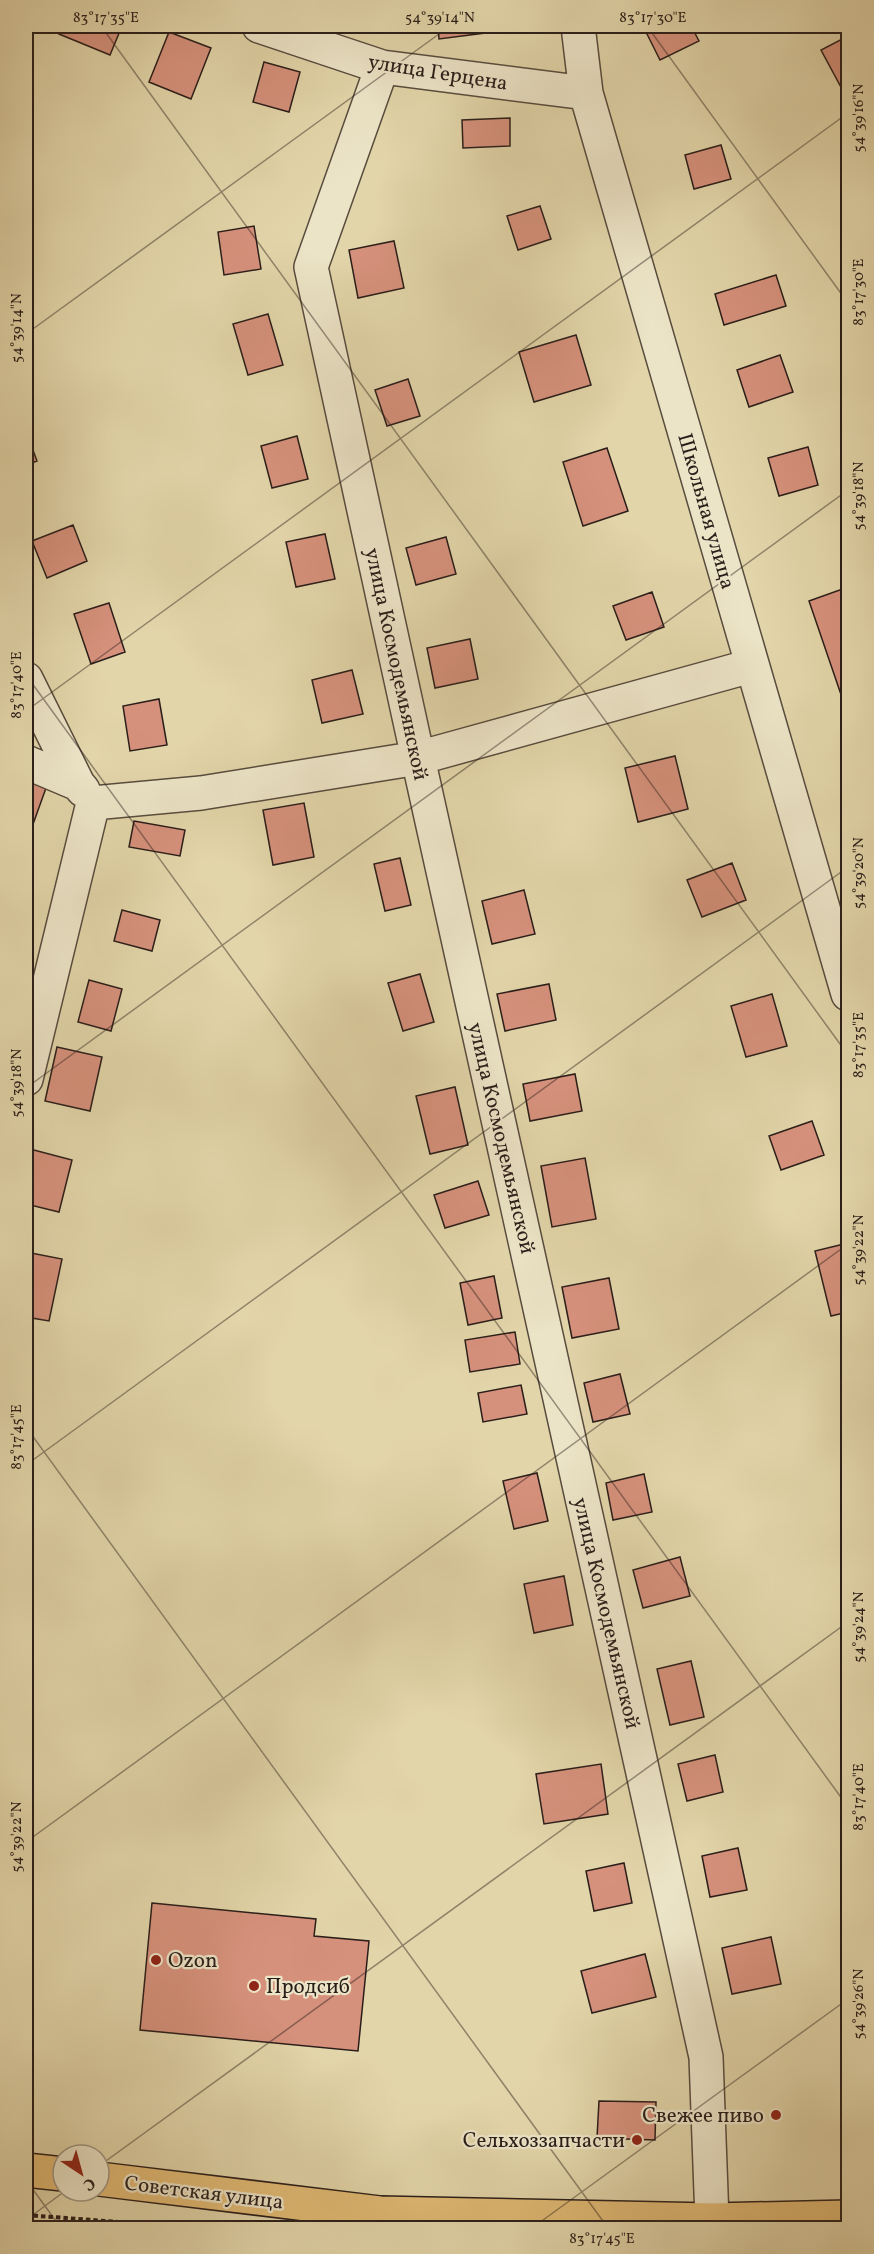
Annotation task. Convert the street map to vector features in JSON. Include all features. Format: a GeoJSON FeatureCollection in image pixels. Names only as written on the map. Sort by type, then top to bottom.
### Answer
{"type":"FeatureCollection","features":[{"type":"Feature","properties":{"kind":"main road"},"geometry":{"type":"LineString","coordinates":[[26,2170],[51,2173]]}},
{"type":"Feature","properties":{"kind":"main road","name":"Советская улица"},"geometry":{"type":"LineString","coordinates":[[111,2180],[380,2213],[712,2220],[849,2217]]}},
{"type":"Feature","properties":{"kind":"street","name":"улица Герцена"},"geometry":{"type":"LineString","coordinates":[[259,26],[382,67],[586,93]]}},
{"type":"Feature","properties":{"kind":"street","name":"Школьная улица"},"geometry":{"type":"LineString","coordinates":[[578,26],[586,93],[751,666],[849,994]]}},
{"type":"Feature","properties":{"kind":"street","name":"улица Космодемьянской"},"geometry":{"type":"LineString","coordinates":[[382,67],[311,267],[417,758],[706,2056],[712,2220]]}},
{"type":"Feature","properties":{"kind":"street"},"geometry":{"type":"LineString","coordinates":[[26,762],[85,794],[201,793],[417,758],[751,666]]}},
{"type":"Feature","properties":{"kind":"street"},"geometry":{"type":"LineString","coordinates":[[26,679],[85,794],[26,1079]]}},
{"type":"Feature","properties":{"kind":"path"},"geometry":{"type":"LineString","coordinates":[[26,2215],[198,2229]]}},
{"type":"Feature","properties":{"kind":"building"},"geometry":{"type":"Polygon","coordinates":[[[63,26],[122,26],[110,55],[59,34],[63,26]]]}},
{"type":"Feature","properties":{"kind":"building"},"geometry":{"type":"Polygon","coordinates":[[[438,26],[484,26],[485,33],[439,39],[438,26]]]}},
{"type":"Feature","properties":{"kind":"building"},"geometry":{"type":"Polygon","coordinates":[[[643,26],[691,26],[699,41],[660,60],[643,26]]]}},
{"type":"Feature","properties":{"kind":"building"},"geometry":{"type":"Polygon","coordinates":[[[169,32],[211,48],[191,99],[149,82],[169,32]]]}},
{"type":"Feature","properties":{"kind":"building"},"geometry":{"type":"Polygon","coordinates":[[[848,36],[848,86],[842,89],[821,50],[848,36]]]}},
{"type":"Feature","properties":{"kind":"building"},"geometry":{"type":"Polygon","coordinates":[[[264,62],[300,72],[289,112],[253,102],[264,62]]]}},
{"type":"Feature","properties":{"kind":"building"},"geometry":{"type":"Polygon","coordinates":[[[510,118],[510,146],[463,148],[462,120],[510,118]]]}},
{"type":"Feature","properties":{"kind":"building"},"geometry":{"type":"Polygon","coordinates":[[[721,145],[731,179],[694,189],[685,155],[721,145]]]}},
{"type":"Feature","properties":{"kind":"building"},"geometry":{"type":"Polygon","coordinates":[[[540,206],[551,239],[518,250],[507,216],[540,206]]]}},
{"type":"Feature","properties":{"kind":"building"},"geometry":{"type":"Polygon","coordinates":[[[254,226],[261,269],[224,275],[218,232],[254,226]]]}},
{"type":"Feature","properties":{"kind":"building"},"geometry":{"type":"Polygon","coordinates":[[[394,241],[404,288],[358,298],[349,250],[394,241]]]}},
{"type":"Feature","properties":{"kind":"building"},"geometry":{"type":"Polygon","coordinates":[[[776,275],[786,306],[724,325],[715,294],[776,275]]]}},
{"type":"Feature","properties":{"kind":"building"},"geometry":{"type":"Polygon","coordinates":[[[268,314],[283,365],[248,375],[233,324],[268,314]]]}},
{"type":"Feature","properties":{"kind":"building"},"geometry":{"type":"Polygon","coordinates":[[[576,335],[591,385],[534,402],[519,352],[576,335]]]}},
{"type":"Feature","properties":{"kind":"building"},"geometry":{"type":"Polygon","coordinates":[[[780,355],[793,392],[749,407],[737,370],[780,355]]]}},
{"type":"Feature","properties":{"kind":"building"},"geometry":{"type":"Polygon","coordinates":[[[408,379],[420,416],[387,426],[375,390],[408,379]]]}},
{"type":"Feature","properties":{"kind":"building"},"geometry":{"type":"Polygon","coordinates":[[[26,431],[37,461],[26,465],[26,431]]]}},
{"type":"Feature","properties":{"kind":"building"},"geometry":{"type":"Polygon","coordinates":[[[297,436],[308,479],[272,488],[261,446],[297,436]]]}},
{"type":"Feature","properties":{"kind":"building"},"geometry":{"type":"Polygon","coordinates":[[[808,447],[818,485],[779,496],[768,458],[808,447]]]}},
{"type":"Feature","properties":{"kind":"building"},"geometry":{"type":"Polygon","coordinates":[[[607,448],[628,511],[583,526],[563,462],[607,448]]]}},
{"type":"Feature","properties":{"kind":"building"},"geometry":{"type":"Polygon","coordinates":[[[73,525],[87,561],[47,578],[32,541],[73,525]]]}},
{"type":"Feature","properties":{"kind":"building"},"geometry":{"type":"Polygon","coordinates":[[[325,534],[335,579],[296,587],[286,542],[325,534]]]}},
{"type":"Feature","properties":{"kind":"building"},"geometry":{"type":"Polygon","coordinates":[[[446,537],[456,574],[416,585],[406,548],[446,537]]]}},
{"type":"Feature","properties":{"kind":"building"},"geometry":{"type":"Polygon","coordinates":[[[848,587],[848,715],[809,601],[848,587]]]}},
{"type":"Feature","properties":{"kind":"building"},"geometry":{"type":"Polygon","coordinates":[[[652,592],[664,627],[626,640],[613,606],[652,592]]]}},
{"type":"Feature","properties":{"kind":"building"},"geometry":{"type":"Polygon","coordinates":[[[109,603],[125,652],[91,664],[74,614],[109,603]]]}},
{"type":"Feature","properties":{"kind":"building"},"geometry":{"type":"Polygon","coordinates":[[[470,639],[478,679],[435,688],[427,648],[470,639]]]}},
{"type":"Feature","properties":{"kind":"building"},"geometry":{"type":"Polygon","coordinates":[[[352,670],[363,714],[322,723],[312,680],[352,670]]]}},
{"type":"Feature","properties":{"kind":"building"},"geometry":{"type":"Polygon","coordinates":[[[159,699],[167,745],[130,751],[123,706],[159,699]]]}},
{"type":"Feature","properties":{"kind":"building"},"geometry":{"type":"Polygon","coordinates":[[[675,756],[688,809],[638,822],[625,768],[675,756]]]}},
{"type":"Feature","properties":{"kind":"building"},"geometry":{"type":"Polygon","coordinates":[[[26,780],[46,788],[27,841],[26,841],[26,780]]]}},
{"type":"Feature","properties":{"kind":"building"},"geometry":{"type":"Polygon","coordinates":[[[304,803],[314,857],[273,865],[263,810],[304,803]]]}},
{"type":"Feature","properties":{"kind":"building"},"geometry":{"type":"Polygon","coordinates":[[[134,821],[185,830],[180,856],[129,847],[134,821]]]}},
{"type":"Feature","properties":{"kind":"building"},"geometry":{"type":"Polygon","coordinates":[[[400,858],[411,905],[385,911],[374,864],[400,858]]]}},
{"type":"Feature","properties":{"kind":"building"},"geometry":{"type":"Polygon","coordinates":[[[732,863],[746,900],[702,917],[687,880],[732,863]]]}},
{"type":"Feature","properties":{"kind":"building"},"geometry":{"type":"Polygon","coordinates":[[[524,890],[535,934],[492,944],[482,901],[524,890]]]}},
{"type":"Feature","properties":{"kind":"building"},"geometry":{"type":"Polygon","coordinates":[[[122,910],[160,920],[152,951],[114,941],[122,910]]]}},
{"type":"Feature","properties":{"kind":"building"},"geometry":{"type":"Polygon","coordinates":[[[420,974],[434,1022],[403,1031],[388,983],[420,974]]]}},
{"type":"Feature","properties":{"kind":"building"},"geometry":{"type":"Polygon","coordinates":[[[89,980],[122,989],[111,1031],[78,1022],[89,980]]]}},
{"type":"Feature","properties":{"kind":"building"},"geometry":{"type":"Polygon","coordinates":[[[549,984],[556,1020],[505,1031],[497,994],[549,984]]]}},
{"type":"Feature","properties":{"kind":"building"},"geometry":{"type":"Polygon","coordinates":[[[772,994],[787,1046],[746,1057],[731,1006],[772,994]]]}},
{"type":"Feature","properties":{"kind":"building"},"geometry":{"type":"Polygon","coordinates":[[[57,1047],[102,1057],[90,1111],[45,1101],[57,1047]]]}},
{"type":"Feature","properties":{"kind":"building"},"geometry":{"type":"Polygon","coordinates":[[[575,1074],[582,1111],[530,1121],[523,1084],[575,1074]]]}},
{"type":"Feature","properties":{"kind":"building"},"geometry":{"type":"Polygon","coordinates":[[[455,1087],[468,1145],[430,1154],[416,1096],[455,1087]]]}},
{"type":"Feature","properties":{"kind":"building"},"geometry":{"type":"Polygon","coordinates":[[[812,1121],[824,1155],[781,1170],[769,1136],[812,1121]]]}},
{"type":"Feature","properties":{"kind":"building"},"geometry":{"type":"Polygon","coordinates":[[[30,1149],[72,1160],[59,1212],[26,1204],[26,1166],[30,1149]]]}},
{"type":"Feature","properties":{"kind":"building"},"geometry":{"type":"Polygon","coordinates":[[[585,1158],[596,1219],[552,1227],[541,1166],[585,1158]]]}},
{"type":"Feature","properties":{"kind":"building"},"geometry":{"type":"Polygon","coordinates":[[[478,1181],[489,1215],[445,1228],[434,1195],[478,1181]]]}},
{"type":"Feature","properties":{"kind":"building"},"geometry":{"type":"Polygon","coordinates":[[[848,1243],[848,1312],[831,1316],[815,1251],[848,1243]]]}},
{"type":"Feature","properties":{"kind":"building"},"geometry":{"type":"Polygon","coordinates":[[[26,1252],[62,1259],[49,1321],[26,1317],[26,1252]]]}},
{"type":"Feature","properties":{"kind":"building"},"geometry":{"type":"Polygon","coordinates":[[[494,1276],[502,1318],[468,1325],[460,1283],[494,1276]]]}},
{"type":"Feature","properties":{"kind":"building"},"geometry":{"type":"Polygon","coordinates":[[[609,1278],[619,1329],[572,1338],[562,1287],[609,1278]]]}},
{"type":"Feature","properties":{"kind":"building"},"geometry":{"type":"Polygon","coordinates":[[[515,1332],[520,1364],[470,1372],[465,1340],[515,1332]]]}},
{"type":"Feature","properties":{"kind":"building"},"geometry":{"type":"Polygon","coordinates":[[[848,1360],[848,1395],[841,1362],[848,1360]]]}},
{"type":"Feature","properties":{"kind":"building"},"geometry":{"type":"Polygon","coordinates":[[[620,1374],[630,1414],[593,1422],[584,1383],[620,1374]]]}},
{"type":"Feature","properties":{"kind":"building"},"geometry":{"type":"Polygon","coordinates":[[[521,1385],[527,1414],[483,1422],[478,1393],[521,1385]]]}},
{"type":"Feature","properties":{"kind":"building"},"geometry":{"type":"Polygon","coordinates":[[[537,1473],[548,1521],[514,1529],[503,1481],[537,1473]]]}},
{"type":"Feature","properties":{"kind":"building"},"geometry":{"type":"Polygon","coordinates":[[[644,1474],[652,1512],[613,1520],[606,1483],[644,1474]]]}},
{"type":"Feature","properties":{"kind":"building"},"geometry":{"type":"Polygon","coordinates":[[[680,1557],[690,1596],[643,1608],[633,1570],[680,1557]]]}},
{"type":"Feature","properties":{"kind":"building"},"geometry":{"type":"Polygon","coordinates":[[[564,1576],[573,1625],[534,1633],[524,1584],[564,1576]]]}},
{"type":"Feature","properties":{"kind":"building"},"geometry":{"type":"Polygon","coordinates":[[[691,1661],[704,1717],[670,1725],[657,1669],[691,1661]]]}},
{"type":"Feature","properties":{"kind":"building"},"geometry":{"type":"Polygon","coordinates":[[[715,1755],[723,1792],[687,1801],[678,1764],[715,1755]]]}},
{"type":"Feature","properties":{"kind":"building"},"geometry":{"type":"Polygon","coordinates":[[[601,1764],[608,1814],[544,1824],[536,1774],[601,1764]]]}},
{"type":"Feature","properties":{"kind":"building"},"geometry":{"type":"Polygon","coordinates":[[[738,1848],[747,1890],[710,1897],[702,1856],[738,1848]]]}},
{"type":"Feature","properties":{"kind":"building"},"geometry":{"type":"Polygon","coordinates":[[[624,1863],[632,1903],[594,1911],[586,1871],[624,1863]]]}},
{"type":"Feature","properties":{"kind":"building","name":"Продсиб"},"geometry":{"type":"Polygon","coordinates":[[[152,1903],[316,1919],[314,1936],[369,1941],[358,2051],[140,2030],[152,1903]]]}},
{"type":"Feature","properties":{"kind":"building"},"geometry":{"type":"Polygon","coordinates":[[[771,1937],[781,1984],[732,1994],[722,1948],[771,1937]]]}},
{"type":"Feature","properties":{"kind":"building"},"geometry":{"type":"Polygon","coordinates":[[[645,1954],[656,1997],[592,2013],[581,1971],[645,1954]]]}},
{"type":"Feature","properties":{"kind":"building"},"geometry":{"type":"Polygon","coordinates":[[[599,2101],[656,2102],[655,2140],[597,2138],[599,2101]]]}},
{"type":"Feature","properties":{"kind":"place","name":"Ozon"},"geometry":{"type":"Point","coordinates":[156,1960]}},
{"type":"Feature","properties":{"kind":"place","name":"Продсиб"},"geometry":{"type":"Point","coordinates":[254,1986]}},
{"type":"Feature","properties":{"kind":"place","name":"Свежее пиво"},"geometry":{"type":"Point","coordinates":[776,2115]}},
{"type":"Feature","properties":{"kind":"place","name":"Сельхоззапчасти"},"geometry":{"type":"Point","coordinates":[637,2140]}}]}
